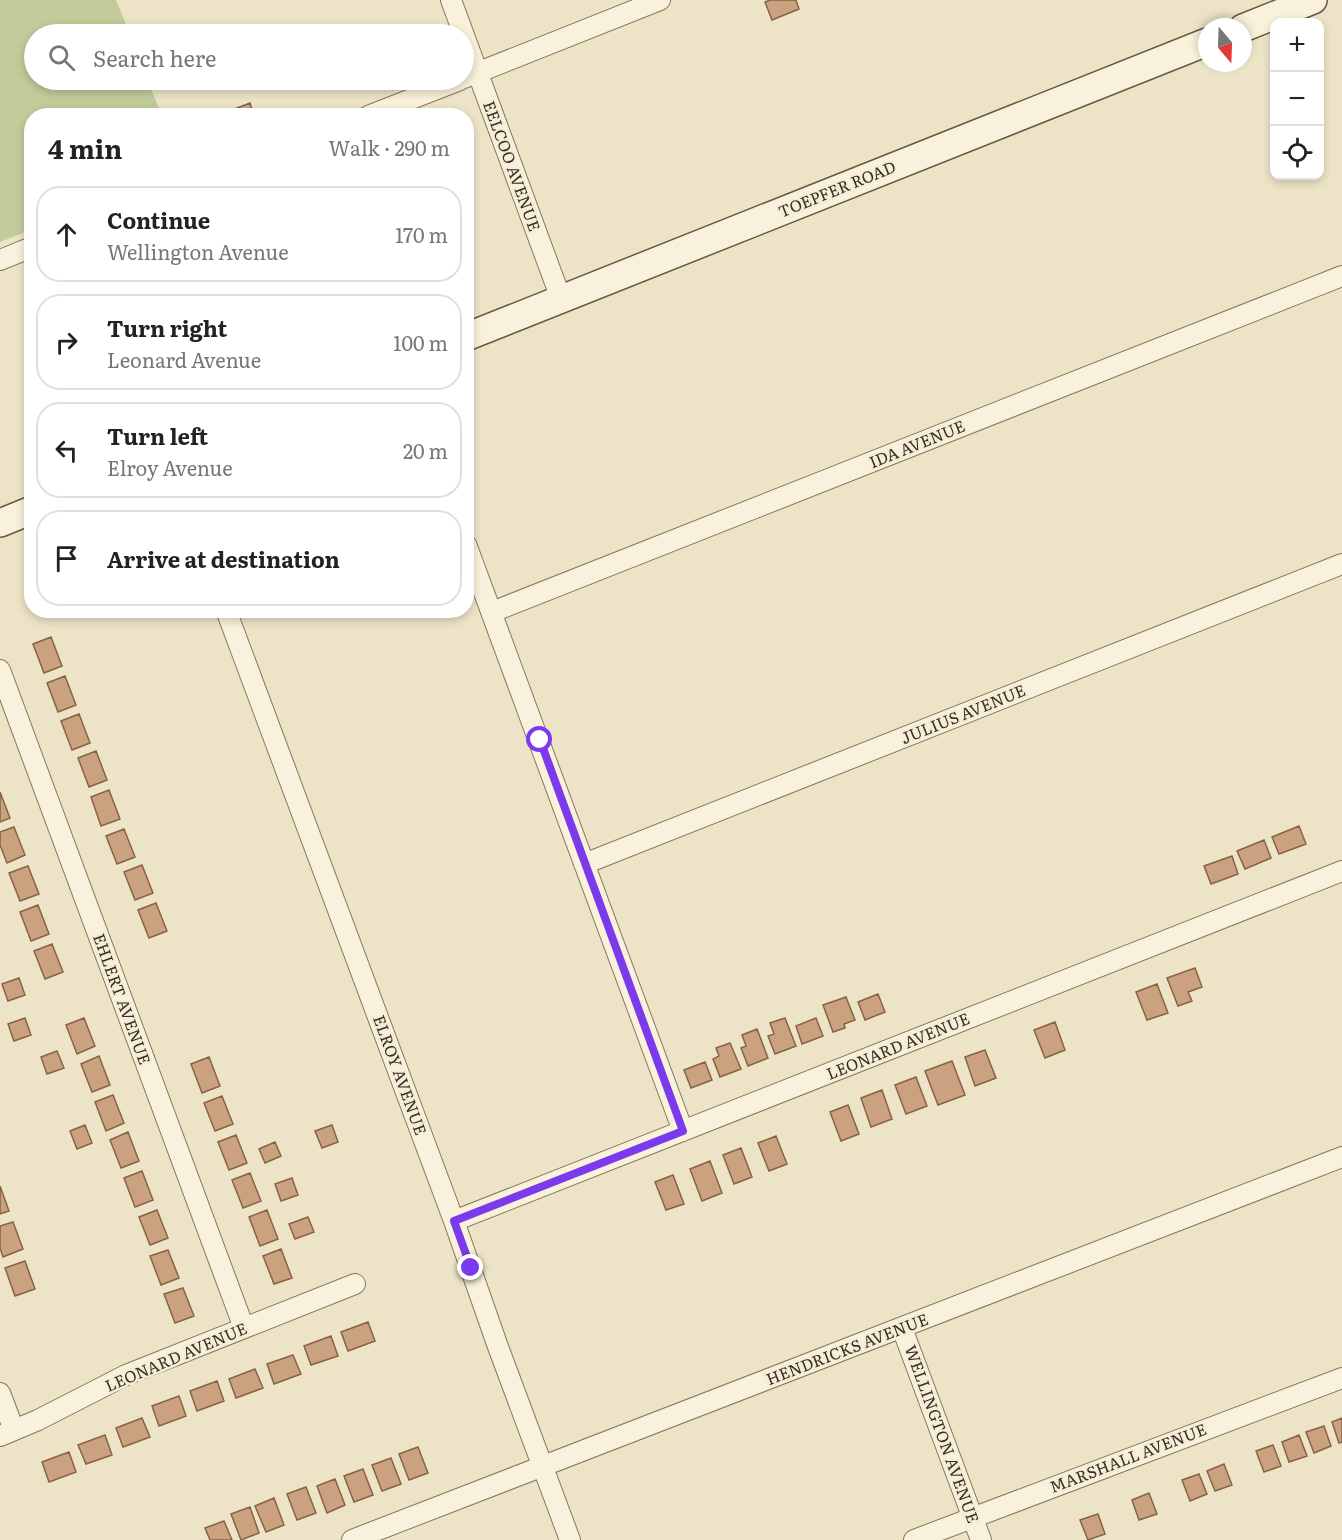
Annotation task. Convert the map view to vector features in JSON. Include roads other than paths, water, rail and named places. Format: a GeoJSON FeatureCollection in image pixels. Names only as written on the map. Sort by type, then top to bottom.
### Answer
{"type":"FeatureCollection","features":[{"type":"Feature","properties":{"kind":"street","name":"EELCOO AVENUE"},"geometry":{"type":"LineString","coordinates":[[451,0],[456,24]]}},
{"type":"Feature","properties":{"kind":"street"},"geometry":{"type":"LineString","coordinates":[[474,74],[660,0]]}},
{"type":"Feature","properties":{"kind":"street"},"geometry":{"type":"LineString","coordinates":[[1252,24],[1312,0]]}},
{"type":"Feature","properties":{"kind":"street","name":"TOEPFER ROAD"},"geometry":{"type":"LineString","coordinates":[[474,334],[1198,46]]}},
{"type":"Feature","properties":{"kind":"street"},"geometry":{"type":"LineString","coordinates":[[388,108],[434,90]]}},
{"type":"Feature","properties":{"kind":"street","name":"EELCOO AVENUE"},"geometry":{"type":"LineString","coordinates":[[473,90],[561,299]]}},
{"type":"Feature","properties":{"kind":"street"},"geometry":{"type":"LineString","coordinates":[[0,260],[24,250]]}},
{"type":"Feature","properties":{"kind":"street","name":"IDA AVENUE"},"geometry":{"type":"LineString","coordinates":[[492,612],[1342,276]]}},
{"type":"Feature","properties":{"kind":"street"},"geometry":{"type":"LineString","coordinates":[[0,523],[24,513]]}},
{"type":"Feature","properties":{"kind":"street","name":"JULIUS AVENUE"},"geometry":{"type":"LineString","coordinates":[[584,864],[1342,564]]}},
{"type":"Feature","properties":{"kind":"street"},"geometry":{"type":"LineString","coordinates":[[474,565],[683,1131]]}},
{"type":"Feature","properties":{"kind":"street","name":"ELROY AVENUE"},"geometry":{"type":"LineString","coordinates":[[229,618],[454,1221],[570,1540]]}},
{"type":"Feature","properties":{"kind":"street","name":"EHLERT AVENUE"},"geometry":{"type":"LineString","coordinates":[[0,670],[244,1328]]}},
{"type":"Feature","properties":{"kind":"street","name":"LEONARD AVENUE"},"geometry":{"type":"LineString","coordinates":[[454,1221],[1342,871]]}},
{"type":"Feature","properties":{"kind":"street","name":"HENDRICKS AVENUE"},"geometry":{"type":"LineString","coordinates":[[352,1540],[1342,1157]]}},
{"type":"Feature","properties":{"kind":"street","name":"LEONARD AVENUE"},"geometry":{"type":"LineString","coordinates":[[7,1433],[126,1375],[355,1284]]}},
{"type":"Feature","properties":{"kind":"street","name":"WELLINGTON AVENUE"},"geometry":{"type":"LineString","coordinates":[[902,1328],[981,1540]]}},
{"type":"Feature","properties":{"kind":"street","name":"MARSHALL AVENUE"},"geometry":{"type":"LineString","coordinates":[[914,1540],[1342,1378]]}},
{"type":"Feature","properties":{"kind":"street"},"geometry":{"type":"LineString","coordinates":[[0,1393],[7,1433]]}}]}
